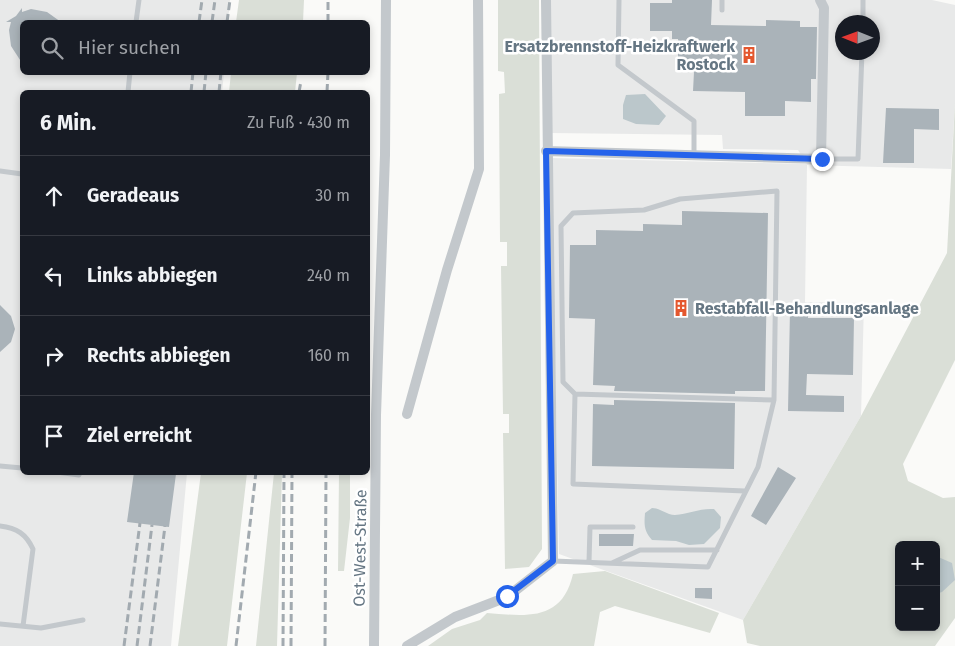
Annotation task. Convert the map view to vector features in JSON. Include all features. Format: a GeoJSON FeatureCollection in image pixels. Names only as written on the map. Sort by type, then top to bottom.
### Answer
{"type":"FeatureCollection","features":[{"type":"Feature","properties":{"kind":"street","name":"Ost-West-Straße"},"geometry":{"type":"LineString","coordinates":[[374,646],[377,396],[385,155],[386,0]]}},
{"type":"Feature","properties":{"kind":"street"},"geometry":{"type":"LineString","coordinates":[[406,414],[447,270],[479,169],[478,0]]}},
{"type":"Feature","properties":{"kind":"street"},"geometry":{"type":"LineString","coordinates":[[407,646],[455,617],[487,606],[507,596],[553,561],[546,151],[546,0]]}},
{"type":"Feature","properties":{"kind":"street"},"geometry":{"type":"LineString","coordinates":[[546,151],[822,159],[824,8],[820,0]]}},
{"type":"Feature","properties":{"kind":"lane"},"geometry":{"type":"LineString","coordinates":[[136,20],[139,0]]}},
{"type":"Feature","properties":{"kind":"lane"},"geometry":{"type":"LineString","coordinates":[[619,0],[618,66],[694,121],[694,155]]}},
{"type":"Feature","properties":{"kind":"lane"},"geometry":{"type":"LineString","coordinates":[[722,0],[722,10]]}},
{"type":"Feature","properties":{"kind":"lane"},"geometry":{"type":"LineString","coordinates":[[863,0],[863,15]]}},
{"type":"Feature","properties":{"kind":"lane"},"geometry":{"type":"LineString","coordinates":[[822,159],[858,159],[862,60]]}},
{"type":"Feature","properties":{"kind":"lane"},"geometry":{"type":"LineString","coordinates":[[128,90],[130,75]]}},
{"type":"Feature","properties":{"kind":"lane"},"geometry":{"type":"LineString","coordinates":[[0,171],[20,174]]}},
{"type":"Feature","properties":{"kind":"lane"},"geometry":{"type":"LineString","coordinates":[[553,561],[708,567],[758,467],[774,400],[777,191],[680,199],[644,210],[573,213],[561,226],[563,382],[575,394],[774,400]]}},
{"type":"Feature","properties":{"kind":"lane"},"geometry":{"type":"LineString","coordinates":[[575,394],[573,484],[745,491]]}},
{"type":"Feature","properties":{"kind":"lane"},"geometry":{"type":"LineString","coordinates":[[0,466],[20,468]]}},
{"type":"Feature","properties":{"kind":"lane"},"geometry":{"type":"LineString","coordinates":[[0,526],[22,532],[28,539],[32,549],[23,626]]}},
{"type":"Feature","properties":{"kind":"lane"},"geometry":{"type":"LineString","coordinates":[[589,562],[590,527],[634,527]]}},
{"type":"Feature","properties":{"kind":"lane"},"geometry":{"type":"LineString","coordinates":[[611,563],[640,550],[716,550]]}},
{"type":"Feature","properties":{"kind":"lane"},"geometry":{"type":"LineString","coordinates":[[0,624],[41,628],[83,620]]}},
{"type":"Feature","properties":{"kind":"shaded area"},"geometry":{"type":"Polygon","coordinates":[[[0,0],[230,0],[228,20],[20,20],[20,75],[224,75],[222,90],[20,90],[20,475],[187,475],[171,646],[0,646],[0,0]]]}},
{"type":"Feature","properties":{"kind":"shaded area"},"geometry":{"type":"Polygon","coordinates":[[[239,0],[304,0],[303,20],[236,20],[239,0]]]}},
{"type":"Feature","properties":{"kind":"shaded area"},"geometry":{"type":"Polygon","coordinates":[[[498,0],[539,0],[542,549],[529,567],[505,569],[503,433],[509,433],[509,414],[503,414],[501,266],[507,266],[507,242],[500,242],[499,94],[505,93],[504,72],[498,71],[498,0]]]}},
{"type":"Feature","properties":{"kind":"shaded area"},"geometry":{"type":"Polygon","coordinates":[[[550,0],[932,0],[955,5],[955,103],[951,169],[807,165],[805,302],[864,303],[861,416],[743,620],[559,554],[551,158],[807,164],[798,150],[723,149],[722,135],[550,133],[550,0]]]}},
{"type":"Feature","properties":{"kind":"shaded area"},"geometry":{"type":"Polygon","coordinates":[[[231,75],[297,75],[295,90],[229,90],[231,75]]]}},
{"type":"Feature","properties":{"kind":"shaded area"},"geometry":{"type":"Polygon","coordinates":[[[645,94],[666,116],[659,125],[636,124],[623,119],[623,105],[626,95],[645,94]]]}},
{"type":"Feature","properties":{"kind":"shaded area"},"geometry":{"type":"Polygon","coordinates":[[[955,103],[955,360],[903,464],[908,481],[943,498],[955,497],[955,618],[935,646],[760,646],[747,643],[743,620],[861,416],[947,253],[955,103]]]}},
{"type":"Feature","properties":{"kind":"shaded area"},"geometry":{"type":"Polygon","coordinates":[[[201,475],[247,475],[227,646],[178,646],[201,475]]]}},
{"type":"Feature","properties":{"kind":"shaded area"},"geometry":{"type":"Polygon","coordinates":[[[274,475],[282,475],[277,646],[256,646],[274,475]]]}},
{"type":"Feature","properties":{"kind":"shaded area"},"geometry":{"type":"Polygon","coordinates":[[[339,475],[350,475],[350,518],[344,571],[338,571],[339,475]]]}},
{"type":"Feature","properties":{"kind":"shaded area"},"geometry":{"type":"Polygon","coordinates":[[[652,508],[675,515],[704,509],[714,509],[721,517],[720,528],[704,544],[689,545],[676,541],[652,540],[645,528],[645,513],[652,508]]]}},
{"type":"Feature","properties":{"kind":"shaded area"},"geometry":{"type":"Polygon","coordinates":[[[940,558],[952,563],[955,580],[940,593],[940,558]]]}},
{"type":"Feature","properties":{"kind":"shaded area"},"geometry":{"type":"Polygon","coordinates":[[[605,571],[719,613],[710,633],[615,606],[600,612],[594,646],[428,646],[452,629],[480,620],[487,613],[528,615],[540,613],[560,601],[568,590],[573,574],[605,571]]]}},
{"type":"Feature","properties":{"kind":"building","name":"Ersatzbrennstoff-Heizkraftwerk Rostock"},"geometry":{"type":"Polygon","coordinates":[[[672,0],[712,0],[711,25],[766,26],[766,20],[800,21],[800,27],[817,27],[816,79],[811,79],[811,102],[785,101],[785,116],[745,116],[745,92],[693,91],[694,72],[678,72],[678,39],[672,39],[672,31],[650,31],[650,3],[672,3],[672,0]]]}},
{"type":"Feature","properties":{"kind":"building"},"geometry":{"type":"Polygon","coordinates":[[[22,8],[22,12],[31,9],[47,12],[58,20],[20,20],[20,60],[11,46],[9,30],[11,22],[6,22],[16,16],[22,8]]]}},
{"type":"Feature","properties":{"kind":"building"},"geometry":{"type":"Polygon","coordinates":[[[886,108],[939,109],[939,130],[914,129],[914,163],[883,163],[886,108]]]}},
{"type":"Feature","properties":{"kind":"building","name":"Restabfall-Behandlungsanlage"},"geometry":{"type":"Polygon","coordinates":[[[682,211],[768,213],[765,391],[735,391],[735,394],[614,391],[615,386],[593,385],[595,319],[569,318],[570,245],[596,245],[596,230],[643,231],[643,224],[682,225],[682,211]]]}},
{"type":"Feature","properties":{"kind":"building"},"geometry":{"type":"Polygon","coordinates":[[[0,305],[11,316],[15,329],[11,342],[0,352],[0,305]]]}},
{"type":"Feature","properties":{"kind":"building"},"geometry":{"type":"Polygon","coordinates":[[[790,310],[808,310],[808,318],[854,318],[853,375],[807,374],[806,395],[844,396],[844,412],[788,411],[790,310]]]}},
{"type":"Feature","properties":{"kind":"building"},"geometry":{"type":"Polygon","coordinates":[[[614,400],[735,403],[734,469],[592,466],[593,404],[614,405],[614,400]]]}},
{"type":"Feature","properties":{"kind":"building"},"geometry":{"type":"Polygon","coordinates":[[[778,467],[796,478],[766,525],[751,516],[778,467]]]}},
{"type":"Feature","properties":{"kind":"building"},"geometry":{"type":"Polygon","coordinates":[[[134,475],[176,475],[169,527],[127,522],[134,475]]]}},
{"type":"Feature","properties":{"kind":"building"},"geometry":{"type":"Polygon","coordinates":[[[599,534],[634,534],[633,546],[599,546],[599,534]]]}},
{"type":"Feature","properties":{"kind":"building"},"geometry":{"type":"Polygon","coordinates":[[[695,588],[712,588],[712,599],[695,598],[695,588]]]}},
{"type":"Feature","properties":{"kind":"railway"},"geometry":{"type":"LineString","coordinates":[[199,20],[202,0]]}},
{"type":"Feature","properties":{"kind":"railway"},"geometry":{"type":"LineString","coordinates":[[212,20],[215,0]]}},
{"type":"Feature","properties":{"kind":"railway"},"geometry":{"type":"LineString","coordinates":[[227,20],[230,0]]}},
{"type":"Feature","properties":{"kind":"railway"},"geometry":{"type":"LineString","coordinates":[[328,0],[328,20]]}},
{"type":"Feature","properties":{"kind":"railway"},"geometry":{"type":"LineString","coordinates":[[191,90],[193,75]]}},
{"type":"Feature","properties":{"kind":"railway"},"geometry":{"type":"LineString","coordinates":[[204,90],[206,75]]}},
{"type":"Feature","properties":{"kind":"railway"},"geometry":{"type":"LineString","coordinates":[[219,90],[221,75]]}},
{"type":"Feature","properties":{"kind":"railway"},"geometry":{"type":"LineString","coordinates":[[327,90],[328,75]]}},
{"type":"Feature","properties":{"kind":"railway"},"geometry":{"type":"LineString","coordinates":[[299,90],[301,81]]}},
{"type":"Feature","properties":{"kind":"railway"},"geometry":{"type":"LineString","coordinates":[[236,646],[256,475]]}},
{"type":"Feature","properties":{"kind":"railway"},"geometry":{"type":"LineString","coordinates":[[283,646],[284,475]]}},
{"type":"Feature","properties":{"kind":"railway"},"geometry":{"type":"LineString","coordinates":[[291,646],[292,475]]}},
{"type":"Feature","properties":{"kind":"railway"},"geometry":{"type":"LineString","coordinates":[[325,646],[326,475]]}},
{"type":"Feature","properties":{"kind":"railway"},"geometry":{"type":"LineString","coordinates":[[124,646],[140,523]]}},
{"type":"Feature","properties":{"kind":"railway"},"geometry":{"type":"LineString","coordinates":[[137,646],[152,525]]}},
{"type":"Feature","properties":{"kind":"railway"},"geometry":{"type":"LineString","coordinates":[[150,646],[165,526]]}},
{"type":"Feature","properties":{"kind":"place","name":"Ersatzbrennstoff-Heizkraftwerk Rostock"},"geometry":{"type":"Point","coordinates":[749,55]}},
{"type":"Feature","properties":{"kind":"place","name":"Restabfall-Behandlungsanlage"},"geometry":{"type":"Point","coordinates":[681,308]}},
{"type":"Feature","properties":{"kind":"route"},"geometry":{"type":"LineString","coordinates":[[507,596],[530,581],[553,561],[546,151],[822,159]]}}]}
